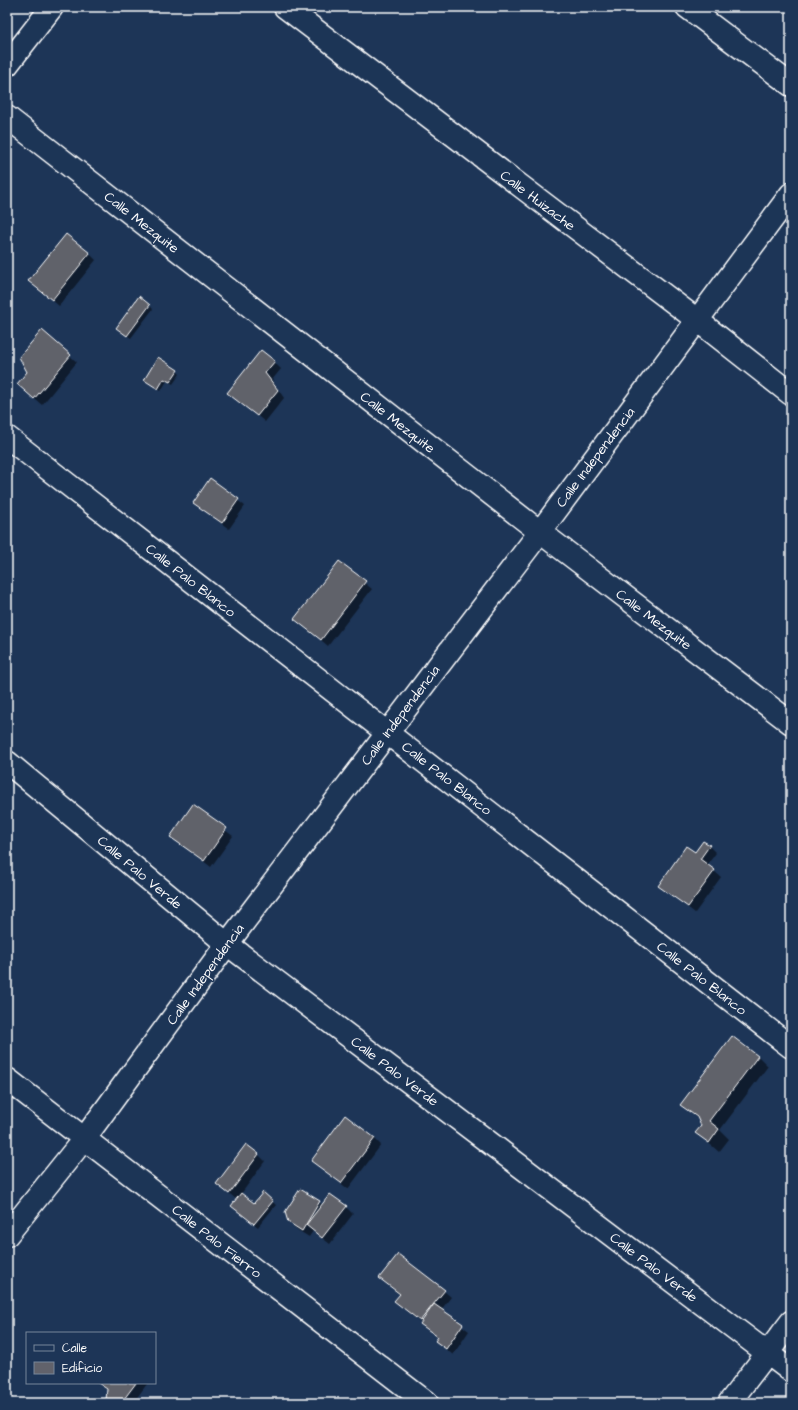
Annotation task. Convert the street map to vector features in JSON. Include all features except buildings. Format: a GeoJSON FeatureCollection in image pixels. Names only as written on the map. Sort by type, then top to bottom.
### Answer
{"type":"FeatureCollection","features":[{"type":"Feature","properties":{"kind":"street"},"geometry":{"type":"LineString","coordinates":[[7,65],[52,7]]}},
{"type":"Feature","properties":{"kind":"street","name":"Calle Huizache"},"geometry":{"type":"LineString","coordinates":[[285,7],[697,320],[791,394]]}},
{"type":"Feature","properties":{"kind":"street"},"geometry":{"type":"LineString","coordinates":[[687,7],[791,85]]}},
{"type":"Feature","properties":{"kind":"street","name":"Calle Mezquite"},"geometry":{"type":"LineString","coordinates":[[7,117],[540,532],[791,723]]}},
{"type":"Feature","properties":{"kind":"street","name":"Calle Independencia"},"geometry":{"type":"LineString","coordinates":[[7,1235],[84,1139],[227,944],[540,532],[791,194]]}},
{"type":"Feature","properties":{"kind":"street","name":"Calle Palo Blanco"},"geometry":{"type":"LineString","coordinates":[[7,437],[791,1047]]}},
{"type":"Feature","properties":{"kind":"street","name":"Calle Palo Verde"},"geometry":{"type":"LineString","coordinates":[[7,762],[227,944],[791,1371]]}},
{"type":"Feature","properties":{"kind":"street","name":"Calle Palo Fierro"},"geometry":{"type":"LineString","coordinates":[[7,1079],[427,1403]]}},
{"type":"Feature","properties":{"kind":"street"},"geometry":{"type":"LineString","coordinates":[[729,1403],[791,1322]]}}]}
